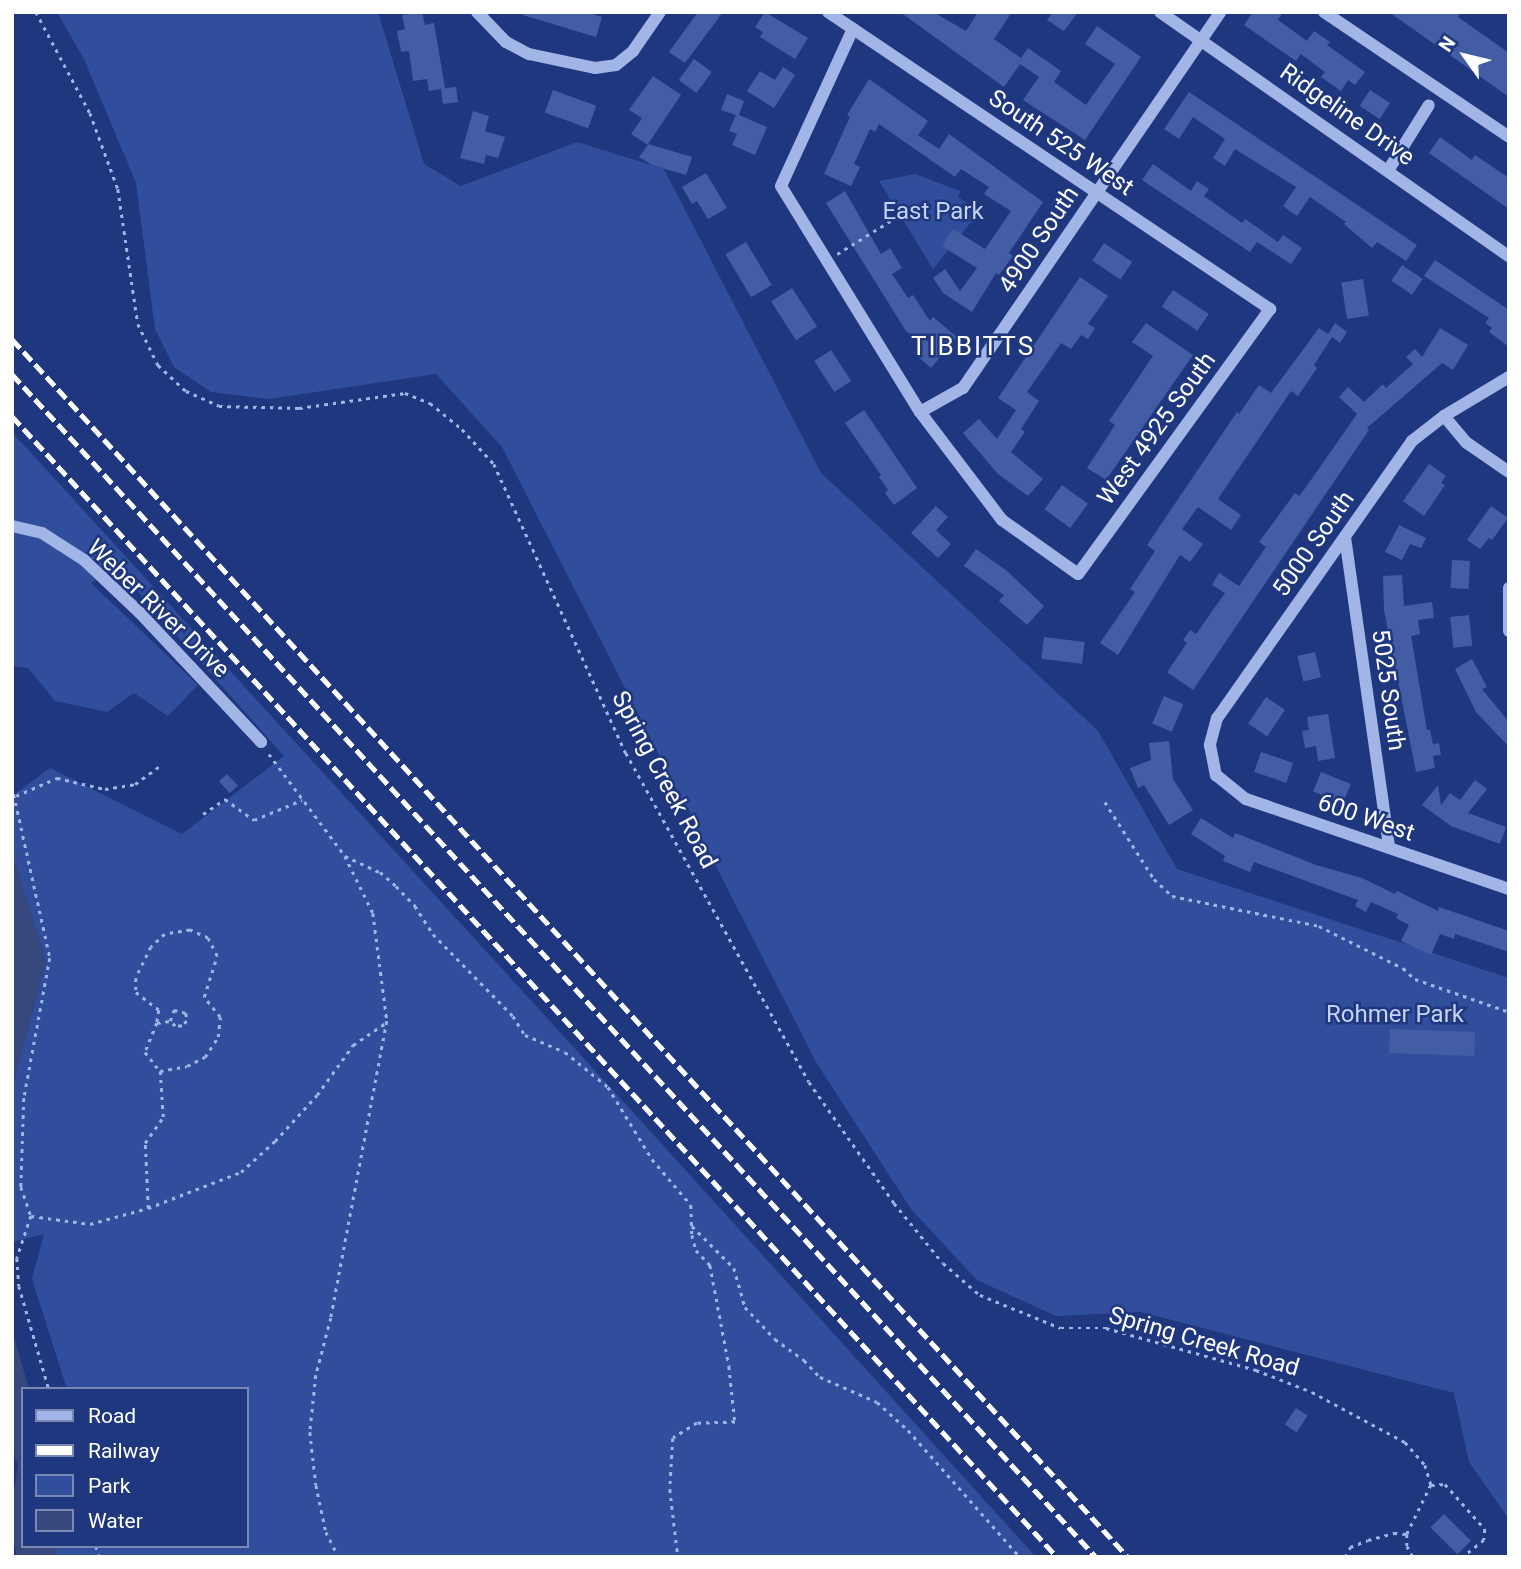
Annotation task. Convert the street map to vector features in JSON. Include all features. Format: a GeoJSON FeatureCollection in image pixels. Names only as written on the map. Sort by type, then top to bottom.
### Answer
{"type":"FeatureCollection","features":[{"type":"Feature","properties":{"kind":"street"},"geometry":{"type":"LineString","coordinates":[[477,12],[506,42],[529,54],[595,68],[616,65],[633,51],[660,12]]}},
{"type":"Feature","properties":{"kind":"street","name":"South 525 West"},"geometry":{"type":"LineString","coordinates":[[828,12],[1270,309]]}},
{"type":"Feature","properties":{"kind":"street","name":"Ridgeline Drive"},"geometry":{"type":"LineString","coordinates":[[1160,12],[1389,169],[1509,256]]}},
{"type":"Feature","properties":{"kind":"street","name":"4900 South"},"geometry":{"type":"LineString","coordinates":[[920,412],[963,388],[1220,12]]}},
{"type":"Feature","properties":{"kind":"street"},"geometry":{"type":"LineString","coordinates":[[1324,12],[1509,136]]}},
{"type":"Feature","properties":{"kind":"street"},"geometry":{"type":"LineString","coordinates":[[853,29],[781,186],[920,412]]}},
{"type":"Feature","properties":{"kind":"street"},"geometry":{"type":"LineString","coordinates":[[1389,169],[1429,105]]}},
{"type":"Feature","properties":{"kind":"street","name":"West 4925 South"},"geometry":{"type":"LineString","coordinates":[[920,412],[1002,520],[1079,574],[1270,309]]}},
{"type":"Feature","properties":{"kind":"street","name":"5000 South"},"geometry":{"type":"LineString","coordinates":[[1216,775],[1210,746],[1217,718],[1412,441],[1444,416],[1509,377]]}},
{"type":"Feature","properties":{"kind":"street"},"geometry":{"type":"LineString","coordinates":[[1444,416],[1467,443],[1509,472]]}},
{"type":"Feature","properties":{"kind":"street","name":"Weber River Drive"},"geometry":{"type":"LineString","coordinates":[[12,526],[42,533],[83,560],[140,613],[261,742]]}},
{"type":"Feature","properties":{"kind":"street","name":"5025 South"},"geometry":{"type":"LineString","coordinates":[[1345,537],[1389,848]]}},
{"type":"Feature","properties":{"kind":"street"},"geometry":{"type":"LineString","coordinates":[[1509,588],[1509,631]]}},
{"type":"Feature","properties":{"kind":"street","name":"600 West"},"geometry":{"type":"LineString","coordinates":[[1216,775],[1246,800],[1509,889]]}},
{"type":"Feature","properties":{"kind":"path","name":"Spring Creek Road"},"geometry":{"type":"LineString","coordinates":[[36,12],[90,113],[118,189],[138,324],[158,365],[186,391],[219,406],[299,408],[405,393],[430,403],[462,429],[494,464],[626,753],[809,1082],[894,1203],[943,1263],[980,1295],[1061,1328],[1106,1328],[1256,1370],[1312,1392],[1405,1442],[1425,1465],[1431,1485]]}},
{"type":"Feature","properties":{"kind":"path"},"geometry":{"type":"LineString","coordinates":[[834,256],[900,215]]}},
{"type":"Feature","properties":{"kind":"path"},"geometry":{"type":"LineString","coordinates":[[261,742],[345,856],[373,913],[387,1021],[331,1318],[316,1375],[312,1421],[316,1485],[326,1532],[339,1557]]}},
{"type":"Feature","properties":{"kind":"path"},"geometry":{"type":"LineString","coordinates":[[16,796],[57,778],[105,789],[135,784],[161,765]]}},
{"type":"Feature","properties":{"kind":"path"},"geometry":{"type":"LineString","coordinates":[[12,786],[50,958],[24,1098],[21,1187],[31,1216],[17,1258],[19,1286],[48,1387]]}},
{"type":"Feature","properties":{"kind":"path"},"geometry":{"type":"LineString","coordinates":[[203,814],[225,799],[254,820],[302,800]]}},
{"type":"Feature","properties":{"kind":"path"},"geometry":{"type":"LineString","coordinates":[[1105,802],[1154,879],[1172,895],[1319,926],[1403,968],[1415,979],[1509,1012]]}},
{"type":"Feature","properties":{"kind":"path"},"geometry":{"type":"LineString","coordinates":[[345,856],[380,872],[396,886],[415,906],[433,934],[513,1016],[525,1035],[565,1052],[608,1087],[652,1159],[691,1205],[691,1226],[696,1250],[710,1265],[729,1366],[735,1422],[697,1423],[673,1438],[670,1489],[678,1557]]}},
{"type":"Feature","properties":{"kind":"path"},"geometry":{"type":"LineString","coordinates":[[148,1208],[145,1143],[163,1117],[160,1071],[145,1052],[157,1023],[159,1010],[136,992],[136,978],[146,955],[165,934],[190,930],[208,938],[217,956],[204,997],[220,1017],[218,1037],[205,1057],[187,1066],[160,1071]]}},
{"type":"Feature","properties":{"kind":"path"},"geometry":{"type":"LineString","coordinates":[[174,1010],[186,1013],[187,1021],[182,1026],[175,1026],[170,1021],[174,1010]]}},
{"type":"Feature","properties":{"kind":"path"},"geometry":{"type":"LineString","coordinates":[[157,1023],[170,1021]]}},
{"type":"Feature","properties":{"kind":"path"},"geometry":{"type":"LineString","coordinates":[[31,1216],[90,1224],[148,1208],[241,1172],[275,1141],[317,1095],[353,1045],[387,1021]]}},
{"type":"Feature","properties":{"kind":"path"},"geometry":{"type":"LineString","coordinates":[[691,1226],[734,1268],[745,1307],[775,1339],[804,1360],[820,1377],[877,1402],[1020,1557]]}},
{"type":"Feature","properties":{"kind":"path"},"geometry":{"type":"LineString","coordinates":[[1413,1557],[1407,1546],[1407,1534],[1431,1485],[1445,1484],[1485,1529],[1484,1540],[1463,1557]]}},
{"type":"Feature","properties":{"kind":"path"},"geometry":{"type":"LineString","coordinates":[[1345,1557],[1350,1547],[1394,1533],[1407,1534]]}},
{"type":"Feature","properties":{"kind":"green space","name":"Rohmer Park"},"geometry":{"type":"Polygon","coordinates":[[[57,12],[378,12],[424,164],[461,186],[577,142],[664,169],[821,473],[1098,731],[1177,869],[1509,978],[1509,1519],[1469,1462],[1454,1393],[1141,1312],[1056,1316],[977,1280],[911,1209],[816,1062],[502,447],[436,374],[269,399],[211,392],[174,367],[155,329],[136,183],[84,59],[57,12]]]}},
{"type":"Feature","properties":{"kind":"green space","name":"East Park"},"geometry":{"type":"Polygon","coordinates":[[[915,174],[960,191],[958,197],[980,211],[933,269],[879,181],[915,174]]]}},
{"type":"Feature","properties":{"kind":"green space"},"geometry":{"type":"Polygon","coordinates":[[[12,432],[1036,1557],[56,1557],[56,1548],[248,1548],[248,1387],[66,1387],[32,1279],[44,1234],[12,1242],[12,1087],[46,961],[12,855],[12,796],[50,768],[182,834],[284,756],[117,568],[91,583],[198,685],[168,716],[134,693],[107,712],[55,701],[28,668],[12,666],[12,432]]]}},
{"type":"Feature","properties":{"kind":"water"},"geometry":{"type":"Polygon","coordinates":[[[12,855],[46,961],[12,1087],[12,855]]]}},
{"type":"Feature","properties":{"kind":"water"},"geometry":{"type":"Polygon","coordinates":[[[12,1330],[28,1387],[21,1387],[21,1548],[56,1548],[56,1557],[17,1557],[12,1535],[12,1502],[18,1465],[12,1449],[12,1330]]]}},
{"type":"Feature","properties":{"kind":"building"},"geometry":{"type":"Polygon","coordinates":[[[422,12],[425,25],[434,23],[445,88],[456,87],[458,102],[443,104],[441,89],[429,91],[427,79],[413,81],[409,51],[401,52],[397,31],[405,29],[402,15],[422,12]]]}},
{"type":"Feature","properties":{"kind":"building"},"geometry":{"type":"Polygon","coordinates":[[[523,12],[586,12],[602,17],[596,37],[523,15],[523,12]]]}},
{"type":"Feature","properties":{"kind":"building"},"geometry":{"type":"Polygon","coordinates":[[[698,12],[723,12],[685,63],[669,52],[698,12]]]}},
{"type":"Feature","properties":{"kind":"building"},"geometry":{"type":"Polygon","coordinates":[[[765,12],[808,38],[795,59],[760,37],[763,32],[755,27],[765,12]]]}},
{"type":"Feature","properties":{"kind":"building"},"geometry":{"type":"Polygon","coordinates":[[[900,12],[933,12],[966,31],[978,12],[1012,12],[994,39],[1021,58],[1028,48],[1061,71],[1054,82],[1086,105],[1115,64],[1085,44],[1097,26],[1141,57],[1085,140],[1023,100],[1039,77],[1020,64],[1004,87],[900,12]]]}},
{"type":"Feature","properties":{"kind":"building"},"geometry":{"type":"Polygon","coordinates":[[[1053,12],[1078,12],[1064,31],[1047,20],[1053,12]]]}},
{"type":"Feature","properties":{"kind":"building"},"geometry":{"type":"Polygon","coordinates":[[[1253,12],[1283,12],[1278,20],[1307,41],[1314,31],[1330,42],[1327,45],[1365,72],[1355,85],[1348,80],[1341,91],[1321,77],[1325,72],[1301,54],[1296,61],[1244,25],[1253,12]]]}},
{"type":"Feature","properties":{"kind":"building"},"geometry":{"type":"Polygon","coordinates":[[[1389,12],[1461,12],[1458,17],[1509,53],[1509,97],[1389,12]]]}},
{"type":"Feature","properties":{"kind":"building"},"geometry":{"type":"Polygon","coordinates":[[[694,59],[712,72],[697,93],[679,80],[694,59]]]}},
{"type":"Feature","properties":{"kind":"building"},"geometry":{"type":"Polygon","coordinates":[[[783,67],[795,75],[774,108],[747,91],[760,71],[775,80],[783,67]]]}},
{"type":"Feature","properties":{"kind":"building"},"geometry":{"type":"Polygon","coordinates":[[[653,76],[681,95],[648,144],[692,157],[686,175],[652,165],[639,157],[648,145],[631,134],[642,118],[629,110],[653,76]]]}},
{"type":"Feature","properties":{"kind":"building"},"geometry":{"type":"Polygon","coordinates":[[[869,79],[928,121],[918,135],[939,149],[949,134],[1043,202],[1009,253],[1013,256],[999,275],[996,273],[972,312],[943,293],[933,278],[945,269],[960,291],[977,268],[942,246],[953,229],[985,249],[1011,211],[984,194],[989,187],[961,169],[955,177],[879,124],[875,132],[870,129],[854,164],[860,167],[851,186],[824,174],[850,117],[847,115],[869,79]]]}},
{"type":"Feature","properties":{"kind":"building"},"geometry":{"type":"Polygon","coordinates":[[[553,90],[596,106],[588,128],[545,113],[553,90]]]}},
{"type":"Feature","properties":{"kind":"building"},"geometry":{"type":"Polygon","coordinates":[[[1370,90],[1390,103],[1380,119],[1360,106],[1370,90]]]}},
{"type":"Feature","properties":{"kind":"building"},"geometry":{"type":"Polygon","coordinates":[[[1189,92],[1417,245],[1406,261],[1377,242],[1372,248],[1344,224],[1346,222],[1310,197],[1297,216],[1283,206],[1296,187],[1235,149],[1225,166],[1213,158],[1225,139],[1193,117],[1179,139],[1164,129],[1189,92]]]}},
{"type":"Feature","properties":{"kind":"building"},"geometry":{"type":"Polygon","coordinates":[[[727,94],[744,101],[739,115],[767,127],[755,155],[732,145],[737,134],[729,131],[736,115],[721,110],[727,94]]]}},
{"type":"Feature","properties":{"kind":"building"},"geometry":{"type":"Polygon","coordinates":[[[473,111],[489,116],[485,131],[505,137],[498,158],[486,155],[484,164],[460,158],[473,111]]]}},
{"type":"Feature","properties":{"kind":"building"},"geometry":{"type":"Polygon","coordinates":[[[1440,137],[1472,160],[1475,155],[1509,178],[1509,209],[1429,153],[1440,137]]]}},
{"type":"Feature","properties":{"kind":"building"},"geometry":{"type":"Polygon","coordinates":[[[1153,164],[1191,191],[1197,181],[1209,189],[1204,196],[1242,223],[1245,219],[1278,242],[1283,235],[1302,248],[1291,264],[1257,242],[1250,252],[1142,180],[1153,164]]]}},
{"type":"Feature","properties":{"kind":"building"},"geometry":{"type":"Polygon","coordinates":[[[706,173],[727,208],[708,219],[697,201],[692,204],[682,187],[706,173]]]}},
{"type":"Feature","properties":{"kind":"building"},"geometry":{"type":"Polygon","coordinates":[[[845,191],[881,254],[890,248],[902,268],[892,274],[908,298],[913,295],[930,321],[933,317],[957,337],[931,368],[914,353],[921,344],[906,331],[826,203],[845,191]]]}},
{"type":"Feature","properties":{"kind":"building"},"geometry":{"type":"Polygon","coordinates":[[[746,242],[772,285],[751,297],[725,254],[746,242]]]}},
{"type":"Feature","properties":{"kind":"building"},"geometry":{"type":"Polygon","coordinates":[[[1104,243],[1132,262],[1120,279],[1092,260],[1104,243]]]}},
{"type":"Feature","properties":{"kind":"building"},"geometry":{"type":"Polygon","coordinates":[[[1435,260],[1509,310],[1509,347],[1489,332],[1492,328],[1485,323],[1489,318],[1424,276],[1435,260]]]}},
{"type":"Feature","properties":{"kind":"building"},"geometry":{"type":"Polygon","coordinates":[[[1402,265],[1423,279],[1412,295],[1391,281],[1402,265]]]}},
{"type":"Feature","properties":{"kind":"building"},"geometry":{"type":"Polygon","coordinates":[[[1080,277],[1108,296],[1088,324],[1095,328],[1088,339],[1081,335],[1071,349],[1061,343],[1027,392],[1039,401],[1021,429],[1025,432],[1011,452],[1043,479],[1028,496],[998,474],[963,433],[979,419],[997,439],[1016,410],[998,398],[1080,277]]]}},
{"type":"Feature","properties":{"kind":"building"},"geometry":{"type":"Polygon","coordinates":[[[1363,279],[1369,316],[1347,319],[1341,282],[1363,279]]]}},
{"type":"Feature","properties":{"kind":"building"},"geometry":{"type":"Polygon","coordinates":[[[792,288],[817,327],[796,340],[771,302],[792,288]]]}},
{"type":"Feature","properties":{"kind":"building"},"geometry":{"type":"Polygon","coordinates":[[[1173,290],[1209,314],[1197,331],[1162,307],[1173,290]]]}},
{"type":"Feature","properties":{"kind":"building"},"geometry":{"type":"Polygon","coordinates":[[[1146,323],[1193,355],[1106,480],[1087,468],[1115,425],[1109,421],[1153,356],[1132,342],[1146,323]]]}},
{"type":"Feature","properties":{"kind":"building"},"geometry":{"type":"Polygon","coordinates":[[[1335,323],[1347,332],[1340,343],[1332,337],[1314,365],[1317,368],[1298,396],[1291,391],[1218,499],[1241,515],[1231,530],[1198,507],[1182,529],[1203,544],[1190,562],[1180,555],[1118,655],[1100,643],[1135,592],[1130,589],[1155,551],[1147,545],[1237,412],[1239,414],[1259,385],[1271,393],[1319,328],[1328,334],[1335,323]]]}},
{"type":"Feature","properties":{"kind":"building"},"geometry":{"type":"Polygon","coordinates":[[[1440,328],[1468,345],[1453,370],[1442,363],[1367,428],[1369,430],[1193,690],[1167,672],[1187,643],[1183,640],[1190,630],[1196,634],[1225,593],[1212,585],[1219,573],[1239,586],[1266,547],[1259,542],[1295,493],[1299,496],[1306,487],[1357,414],[1339,397],[1348,387],[1364,402],[1383,384],[1386,388],[1413,364],[1406,357],[1415,349],[1422,357],[1440,328]]]}},
{"type":"Feature","properties":{"kind":"building"},"geometry":{"type":"Polygon","coordinates":[[[831,350],[851,381],[834,392],[814,361],[831,350]]]}},
{"type":"Feature","properties":{"kind":"building"},"geometry":{"type":"Polygon","coordinates":[[[864,410],[917,488],[894,505],[885,493],[888,490],[879,477],[881,475],[845,423],[864,410]]]}},
{"type":"Feature","properties":{"kind":"building"},"geometry":{"type":"Polygon","coordinates":[[[1429,464],[1446,476],[1441,483],[1445,485],[1424,516],[1403,501],[1429,464]]]}},
{"type":"Feature","properties":{"kind":"building"},"geometry":{"type":"Polygon","coordinates":[[[1062,485],[1088,504],[1070,528],[1044,509],[1062,485]]]}},
{"type":"Feature","properties":{"kind":"building"},"geometry":{"type":"Polygon","coordinates":[[[936,506],[948,517],[936,530],[951,544],[938,558],[911,533],[936,506]]]}},
{"type":"Feature","properties":{"kind":"building"},"geometry":{"type":"Polygon","coordinates":[[[1491,506],[1508,518],[1492,540],[1489,538],[1480,549],[1467,540],[1491,506]]]}},
{"type":"Feature","properties":{"kind":"building"},"geometry":{"type":"Polygon","coordinates":[[[1399,525],[1426,538],[1421,548],[1410,544],[1402,560],[1385,552],[1399,525]]]}},
{"type":"Feature","properties":{"kind":"building"},"geometry":{"type":"Polygon","coordinates":[[[976,549],[1007,571],[1044,606],[1027,625],[999,601],[1004,595],[964,566],[976,549]]]}},
{"type":"Feature","properties":{"kind":"building"},"geometry":{"type":"Polygon","coordinates":[[[1452,560],[1470,561],[1469,589],[1451,588],[1452,560]]]}},
{"type":"Feature","properties":{"kind":"building"},"geometry":{"type":"Polygon","coordinates":[[[1402,575],[1404,606],[1432,602],[1434,618],[1418,620],[1420,634],[1411,636],[1427,730],[1430,730],[1433,744],[1439,743],[1441,755],[1433,756],[1435,768],[1416,772],[1384,610],[1383,576],[1402,575]]]}},
{"type":"Feature","properties":{"kind":"building"},"geometry":{"type":"Polygon","coordinates":[[[1469,615],[1472,646],[1453,648],[1450,617],[1469,615]]]}},
{"type":"Feature","properties":{"kind":"building"},"geometry":{"type":"Polygon","coordinates":[[[1044,637],[1085,642],[1082,664],[1041,659],[1044,637]]]}},
{"type":"Feature","properties":{"kind":"building"},"geometry":{"type":"Polygon","coordinates":[[[1315,652],[1321,677],[1303,681],[1297,656],[1315,652]]]}},
{"type":"Feature","properties":{"kind":"building"},"geometry":{"type":"Polygon","coordinates":[[[1472,659],[1487,687],[1482,689],[1509,722],[1509,747],[1476,712],[1455,669],[1472,659]]]}},
{"type":"Feature","properties":{"kind":"building"},"geometry":{"type":"Polygon","coordinates":[[[1164,696],[1183,704],[1172,732],[1152,724],[1164,696]]]}},
{"type":"Feature","properties":{"kind":"building"},"geometry":{"type":"Polygon","coordinates":[[[1266,697],[1285,710],[1267,736],[1248,724],[1266,697]]]}},
{"type":"Feature","properties":{"kind":"building"},"geometry":{"type":"Polygon","coordinates":[[[1328,714],[1335,758],[1318,761],[1316,746],[1305,748],[1302,731],[1309,730],[1307,717],[1328,714]]]}},
{"type":"Feature","properties":{"kind":"building"},"geometry":{"type":"Polygon","coordinates":[[[1169,741],[1173,779],[1193,810],[1169,825],[1144,785],[1138,788],[1130,768],[1151,760],[1149,743],[1169,741]]]}},
{"type":"Feature","properties":{"kind":"building"},"geometry":{"type":"Polygon","coordinates":[[[1261,752],[1293,763],[1286,783],[1254,772],[1261,752]]]}},
{"type":"Feature","properties":{"kind":"building"},"geometry":{"type":"Polygon","coordinates":[[[1321,772],[1351,784],[1343,803],[1313,791],[1321,772]]]}},
{"type":"Feature","properties":{"kind":"building"},"geometry":{"type":"Polygon","coordinates":[[[227,774],[238,786],[230,793],[219,782],[227,774]]]}},
{"type":"Feature","properties":{"kind":"building"},"geometry":{"type":"Polygon","coordinates":[[[1475,780],[1487,789],[1468,813],[1506,827],[1500,844],[1451,826],[1422,805],[1438,785],[1441,805],[1450,793],[1460,800],[1475,780]]]}},
{"type":"Feature","properties":{"kind":"building"},"geometry":{"type":"Polygon","coordinates":[[[1201,818],[1233,838],[1235,833],[1316,865],[1362,878],[1395,894],[1397,891],[1438,911],[1439,907],[1509,931],[1509,952],[1455,934],[1454,939],[1440,934],[1431,955],[1401,941],[1409,925],[1396,918],[1398,914],[1371,902],[1366,912],[1355,906],[1358,900],[1254,862],[1250,872],[1223,861],[1225,856],[1191,834],[1201,818]]]}},
{"type":"Feature","properties":{"kind":"building"},"geometry":{"type":"Polygon","coordinates":[[[1390,1029],[1475,1032],[1474,1056],[1389,1053],[1390,1029]]]}},
{"type":"Feature","properties":{"kind":"building"},"geometry":{"type":"Polygon","coordinates":[[[1296,1408],[1308,1416],[1296,1432],[1285,1425],[1296,1408]]]}},
{"type":"Feature","properties":{"kind":"building"},"geometry":{"type":"Polygon","coordinates":[[[1444,1514],[1471,1541],[1457,1554],[1431,1527],[1444,1514]]]}},
{"type":"Feature","properties":{"kind":"railway"},"geometry":{"type":"LineString","coordinates":[[12,339],[1128,1557]]}},
{"type":"Feature","properties":{"kind":"railway"},"geometry":{"type":"LineString","coordinates":[[12,374],[1096,1557]]}},
{"type":"Feature","properties":{"kind":"railway"},"geometry":{"type":"LineString","coordinates":[[12,416],[1057,1557]]}},
{"type":"Feature","properties":{"kind":"district","name":"TIBBITTS"},"geometry":{"type":"Point","coordinates":[973,347]}}]}
